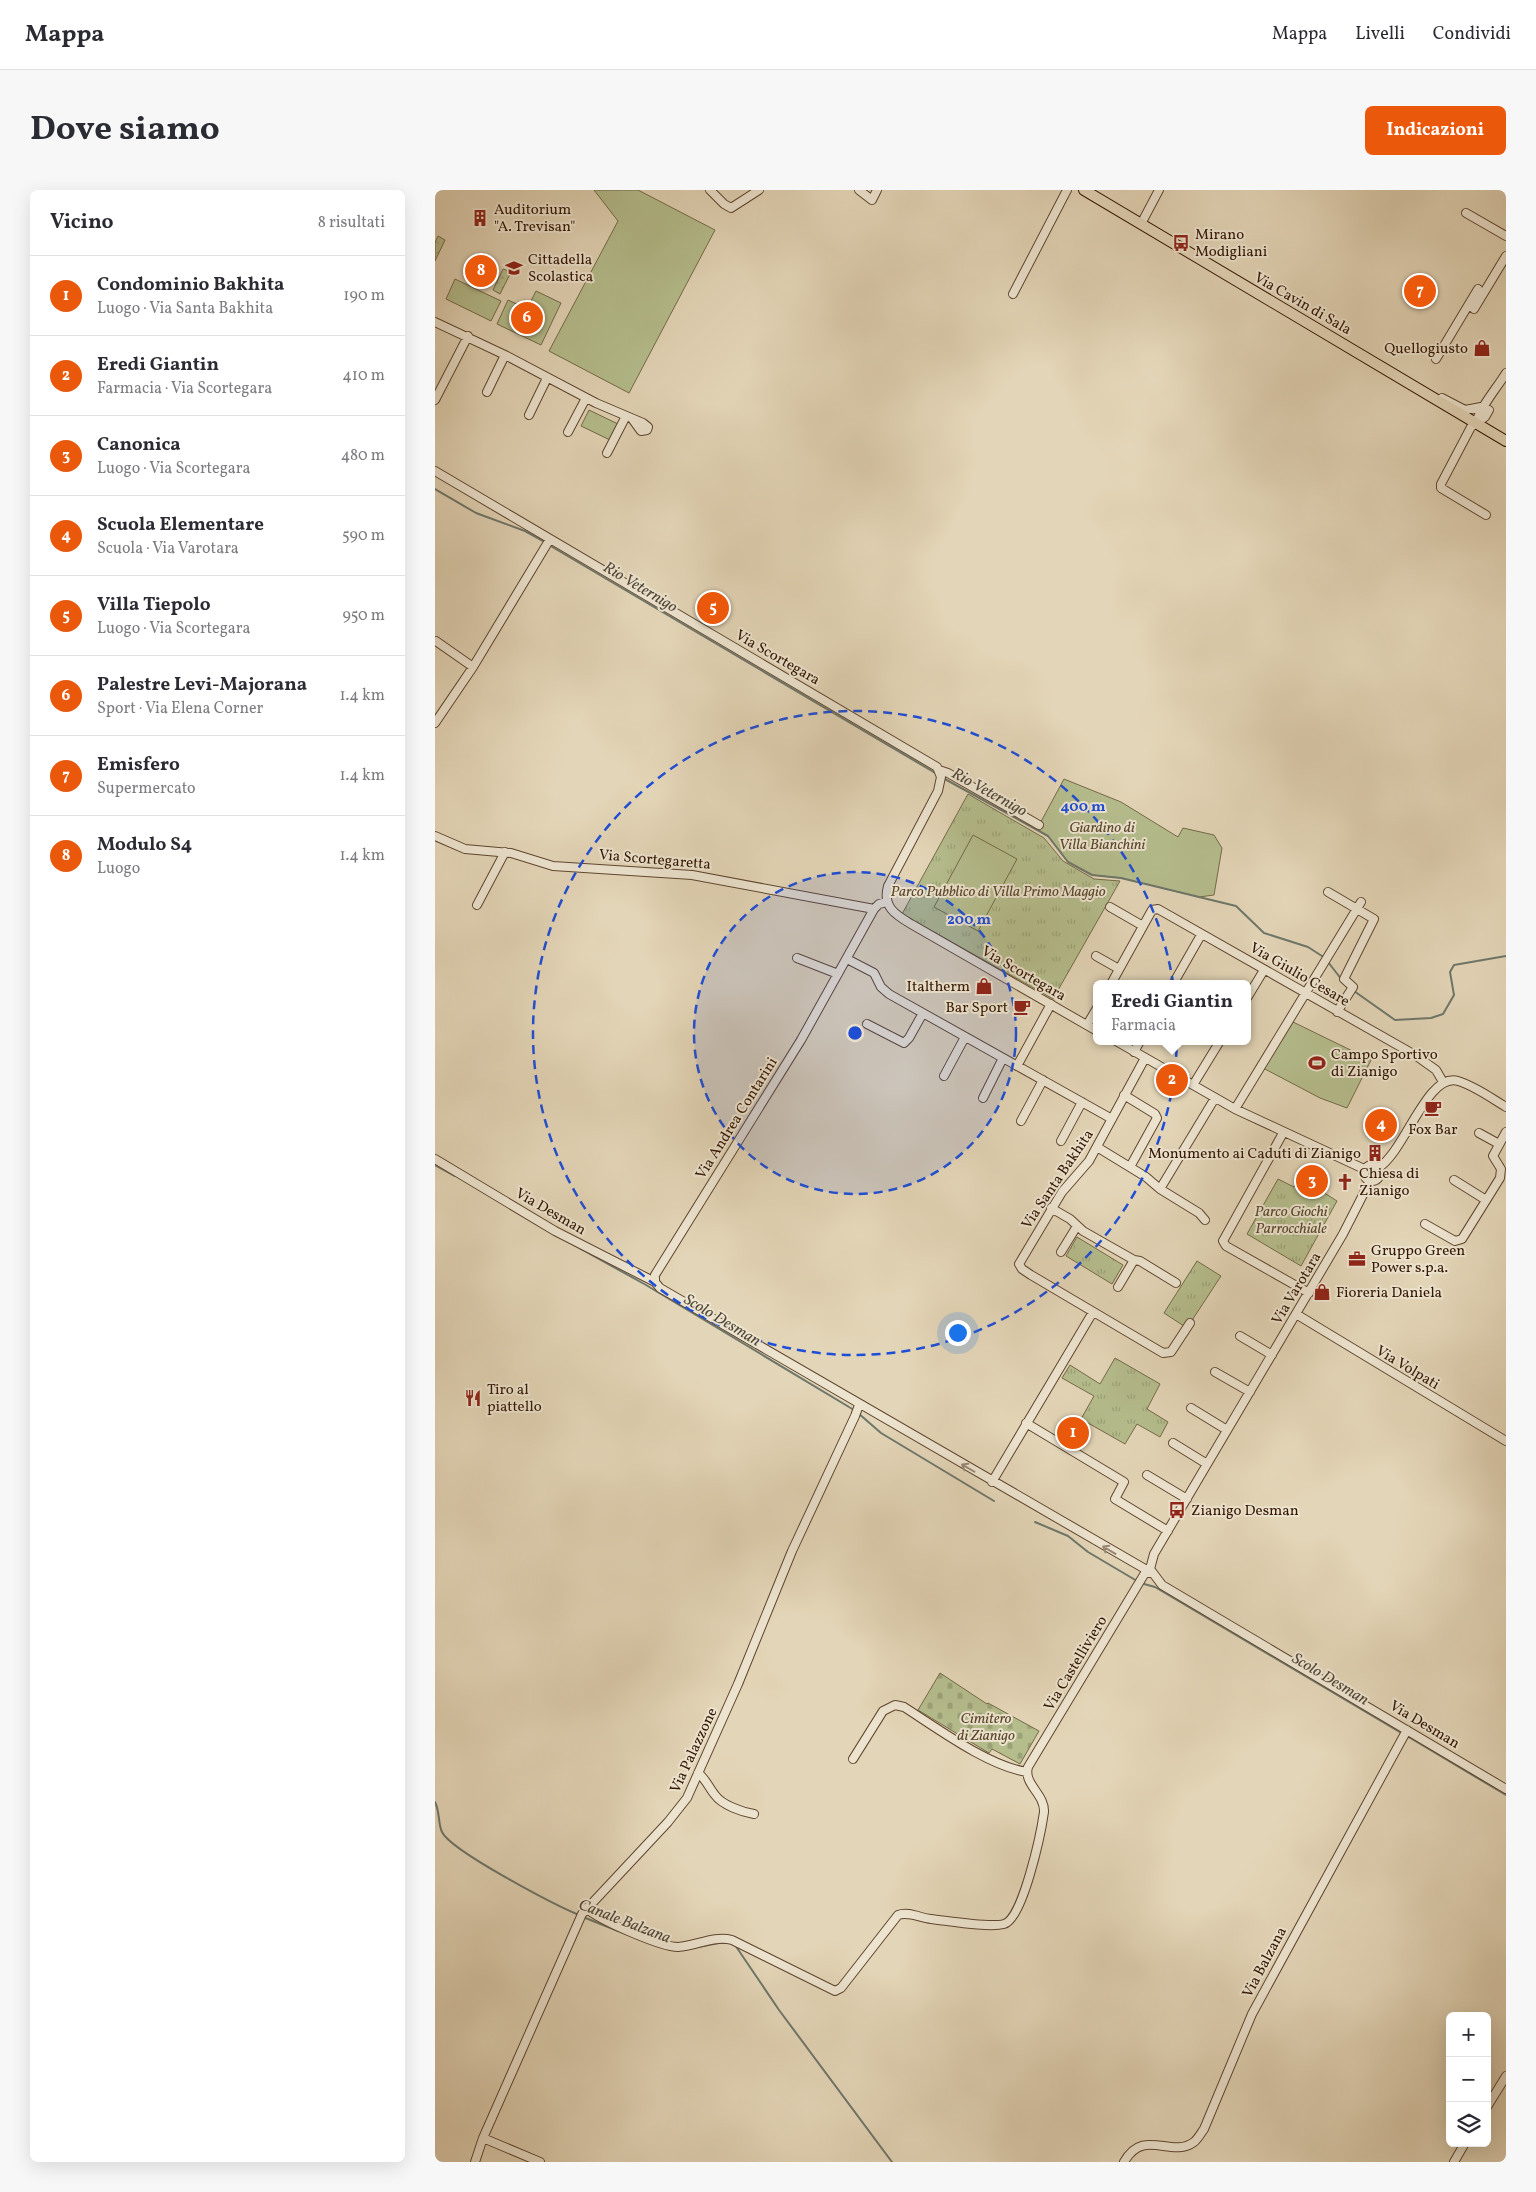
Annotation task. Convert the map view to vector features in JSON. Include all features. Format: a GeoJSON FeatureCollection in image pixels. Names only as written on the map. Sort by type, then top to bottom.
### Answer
{"type":"FeatureCollection","features":[{"type":"Feature","properties":{"kind":"main road","name":"Via Cavin di Sala"},"geometry":{"type":"LineString","coordinates":[[1084,190],[1506,441]]}},
{"type":"Feature","properties":{"kind":"street"},"geometry":{"type":"LineString","coordinates":[[710,190],[724,204],[731,208],[759,190]]}},
{"type":"Feature","properties":{"kind":"street"},"geometry":{"type":"LineString","coordinates":[[859,190],[872,200],[877,190]]}},
{"type":"Feature","properties":{"kind":"street"},"geometry":{"type":"LineString","coordinates":[[1013,294],[1067,190]]}},
{"type":"Feature","properties":{"kind":"street"},"geometry":{"type":"LineString","coordinates":[[1141,224],[1159,190]]}},
{"type":"Feature","properties":{"kind":"street"},"geometry":{"type":"LineString","coordinates":[[1466,213],[1506,236]]}},
{"type":"Feature","properties":{"kind":"street"},"geometry":{"type":"LineString","coordinates":[[1474,309],[1506,256]]}},
{"type":"Feature","properties":{"kind":"street"},"geometry":{"type":"LineString","coordinates":[[1436,359],[1479,289]]}},
{"type":"Feature","properties":{"kind":"street"},"geometry":{"type":"LineString","coordinates":[[435,322],[468,336],[586,398],[630,418],[607,453]]}},
{"type":"Feature","properties":{"kind":"street"},"geometry":{"type":"LineString","coordinates":[[435,400],[468,336]]}},
{"type":"Feature","properties":{"kind":"street"},"geometry":{"type":"LineString","coordinates":[[487,392],[505,355]]}},
{"type":"Feature","properties":{"kind":"street"},"geometry":{"type":"LineString","coordinates":[[1486,515],[1441,488],[1443,480],[1471,427],[1476,423],[1506,373]]}},
{"type":"Feature","properties":{"kind":"street"},"geometry":{"type":"LineString","coordinates":[[529,415],[547,378]]}},
{"type":"Feature","properties":{"kind":"street"},"geometry":{"type":"LineString","coordinates":[[1427,394],[1443,398],[1465,410],[1485,409]]}},
{"type":"Feature","properties":{"kind":"street"},"geometry":{"type":"LineString","coordinates":[[568,432],[586,398]]}},
{"type":"Feature","properties":{"kind":"street"},"geometry":{"type":"LineString","coordinates":[[1485,409],[1492,432]]}},
{"type":"Feature","properties":{"kind":"street","name":"Via Scortegara"},"geometry":{"type":"LineString","coordinates":[[435,471],[926,759],[940,775],[948,773],[1039,825]]}},
{"type":"Feature","properties":{"kind":"street"},"geometry":{"type":"LineString","coordinates":[[435,723],[473,667],[550,539]]}},
{"type":"Feature","properties":{"kind":"street"},"geometry":{"type":"LineString","coordinates":[[436,642],[473,667]]}},
{"type":"Feature","properties":{"kind":"street"},"geometry":{"type":"LineString","coordinates":[[874,909],[879,904],[887,902],[887,886],[937,796],[940,775]]}},
{"type":"Feature","properties":{"kind":"street","name":"Via Scortegaretta"},"geometry":{"type":"LineString","coordinates":[[435,836],[465,850],[505,852],[553,866],[692,875],[874,909]]}},
{"type":"Feature","properties":{"kind":"street"},"geometry":{"type":"LineString","coordinates":[[477,905],[505,852]]}},
{"type":"Feature","properties":{"kind":"street"},"geometry":{"type":"LineString","coordinates":[[1327,892],[1359,906],[1374,918],[1344,979],[1351,989],[1337,1012]]}},
{"type":"Feature","properties":{"kind":"street","name":"Via Scortegara"},"geometry":{"type":"LineString","coordinates":[[887,902],[892,910],[901,917],[1093,1029]]}},
{"type":"Feature","properties":{"kind":"street"},"geometry":{"type":"LineString","coordinates":[[1235,1109],[1359,906]]}},
{"type":"Feature","properties":{"kind":"street"},"geometry":{"type":"LineString","coordinates":[[1110,907],[1143,926],[1113,980]]}},
{"type":"Feature","properties":{"kind":"street","name":"Via Andrea Contarini"},"geometry":{"type":"LineString","coordinates":[[655,1278],[801,1040],[874,909]]}},
{"type":"Feature","properties":{"kind":"street","name":"Via Giulio Cesare"},"geometry":{"type":"LineString","coordinates":[[1143,926],[1152,910],[1158,909],[1431,1066],[1443,1082]]}},
{"type":"Feature","properties":{"kind":"street"},"geometry":{"type":"LineString","coordinates":[[1175,980],[1201,935]]}},
{"type":"Feature","properties":{"kind":"street"},"geometry":{"type":"LineString","coordinates":[[1096,956],[1119,969]]}},
{"type":"Feature","properties":{"kind":"street"},"geometry":{"type":"LineString","coordinates":[[797,958],[838,974]]}},
{"type":"Feature","properties":{"kind":"street"},"geometry":{"type":"LineString","coordinates":[[847,959],[874,974],[886,992],[1112,1119]]}},
{"type":"Feature","properties":{"kind":"street"},"geometry":{"type":"LineString","coordinates":[[1251,991],[1264,970]]}},
{"type":"Feature","properties":{"kind":"street"},"geometry":{"type":"LineString","coordinates":[[1017,1066],[1051,1004]]}},
{"type":"Feature","properties":{"kind":"street"},"geometry":{"type":"LineString","coordinates":[[867,1024],[904,1043],[923,1013]]}},
{"type":"Feature","properties":{"kind":"street"},"geometry":{"type":"LineString","coordinates":[[1087,1025],[1093,1015]]}},
{"type":"Feature","properties":{"kind":"street"},"geometry":{"type":"LineString","coordinates":[[944,1076],[965,1036]]}},
{"type":"Feature","properties":{"kind":"street"},"geometry":{"type":"LineString","coordinates":[[1123,1045],[1235,1109],[1364,1169]]}},
{"type":"Feature","properties":{"kind":"street"},"geometry":{"type":"LineString","coordinates":[[1134,1052],[1138,1045]]}},
{"type":"Feature","properties":{"kind":"street"},"geometry":{"type":"LineString","coordinates":[[1193,1085],[1218,1045]]}},
{"type":"Feature","properties":{"kind":"street"},"geometry":{"type":"LineString","coordinates":[[983,1098],[1003,1058]]}},
{"type":"Feature","properties":{"kind":"street","name":"Via Santa Bakhita"},"geometry":{"type":"LineString","coordinates":[[1145,1058],[1087,1164],[1066,1186],[1051,1208],[1019,1264],[1022,1270],[1167,1354],[1173,1349],[1190,1323]]}},
{"type":"Feature","properties":{"kind":"street"},"geometry":{"type":"LineString","coordinates":[[1021,1121],[1043,1080]]}},
{"type":"Feature","properties":{"kind":"street"},"geometry":{"type":"LineString","coordinates":[[1364,1169],[1364,1177],[1370,1181],[1379,1177],[1379,1168],[1392,1156],[1431,1094],[1443,1082],[1457,1080],[1506,1107]]}},
{"type":"Feature","properties":{"kind":"street"},"geometry":{"type":"LineString","coordinates":[[1125,1095],[1155,1114],[1157,1118],[1130,1166]]}},
{"type":"Feature","properties":{"kind":"street"},"geometry":{"type":"LineString","coordinates":[[1160,1189],[1215,1098]]}},
{"type":"Feature","properties":{"kind":"street"},"geometry":{"type":"LineString","coordinates":[[1061,1141],[1082,1102]]}},
{"type":"Feature","properties":{"kind":"street"},"geometry":{"type":"LineString","coordinates":[[1283,1132],[1223,1241],[1226,1246],[1309,1293]]}},
{"type":"Feature","properties":{"kind":"street"},"geometry":{"type":"LineString","coordinates":[[1425,1224],[1455,1241],[1462,1239],[1501,1173],[1493,1156],[1506,1132]]}},
{"type":"Feature","properties":{"kind":"street"},"geometry":{"type":"LineString","coordinates":[[1479,1133],[1499,1144]]}},
{"type":"Feature","properties":{"kind":"street"},"geometry":{"type":"LineString","coordinates":[[1097,1147],[1130,1166],[1160,1189],[1199,1213],[1205,1220]]}},
{"type":"Feature","properties":{"kind":"street","name":"Via Desman"},"geometry":{"type":"LineString","coordinates":[[435,1159],[555,1231],[655,1278],[660,1288],[857,1410],[992,1482],[1151,1573],[1162,1585],[1405,1733],[1506,1789]]}},
{"type":"Feature","properties":{"kind":"street"},"geometry":{"type":"LineString","coordinates":[[1364,1169],[1371,1164],[1379,1168]]}},
{"type":"Feature","properties":{"kind":"street"},"geometry":{"type":"LineString","coordinates":[[1453,1180],[1486,1200]]}},
{"type":"Feature","properties":{"kind":"street","name":"Via Varotara"},"geometry":{"type":"LineString","coordinates":[[1151,1573],[1152,1559],[1168,1530],[1309,1293],[1343,1234],[1370,1181]]}},
{"type":"Feature","properties":{"kind":"street"},"geometry":{"type":"LineString","coordinates":[[1051,1208],[1070,1219],[1077,1226],[1176,1283]]}},
{"type":"Feature","properties":{"kind":"street"},"geometry":{"type":"LineString","coordinates":[[1061,1252],[1077,1226]]}},
{"type":"Feature","properties":{"kind":"street"},"geometry":{"type":"LineString","coordinates":[[1118,1287],[1134,1260]]}},
{"type":"Feature","properties":{"kind":"street"},"geometry":{"type":"LineString","coordinates":[[992,1482],[1093,1312]]}},
{"type":"Feature","properties":{"kind":"street","name":"Via Volpati"},"geometry":{"type":"LineString","coordinates":[[1296,1314],[1506,1441]]}},
{"type":"Feature","properties":{"kind":"street"},"geometry":{"type":"LineString","coordinates":[[1240,1336],[1272,1354]]}},
{"type":"Feature","properties":{"kind":"street"},"geometry":{"type":"LineString","coordinates":[[1215,1372],[1250,1392]]}},
{"type":"Feature","properties":{"kind":"street"},"geometry":{"type":"LineString","coordinates":[[1191,1408],[1227,1430]]}},
{"type":"Feature","properties":{"kind":"street","name":"Via Palazzone"},"geometry":{"type":"LineString","coordinates":[[475,2162],[483,2138],[582,1913],[668,1822],[687,1798],[739,1684],[792,1551],[857,1410]]}},
{"type":"Feature","properties":{"kind":"street"},"geometry":{"type":"LineString","coordinates":[[1026,1423],[1124,1482],[1115,1498],[1168,1530]]}},
{"type":"Feature","properties":{"kind":"street"},"geometry":{"type":"LineString","coordinates":[[1173,1443],[1207,1464]]}},
{"type":"Feature","properties":{"kind":"street"},"geometry":{"type":"LineString","coordinates":[[1147,1475],[1187,1499]]}},
{"type":"Feature","properties":{"kind":"street","name":"Via Castelliviero"},"geometry":{"type":"LineString","coordinates":[[1027,1772],[1145,1573],[1151,1573]]}},
{"type":"Feature","properties":{"kind":"street"},"geometry":{"type":"LineString","coordinates":[[582,1913],[600,1918],[665,1945],[675,1947],[714,1940],[732,1940],[831,1989],[838,1990],[898,1915],[909,1914],[927,1919],[995,1926],[1006,1924],[1013,1919],[1024,1895],[1044,1812],[1043,1802],[1029,1779],[1027,1772],[1012,1769],[962,1744],[904,1707],[895,1705],[883,1711],[853,1759]]}},
{"type":"Feature","properties":{"kind":"street","name":"Via Balzana"},"geometry":{"type":"LineString","coordinates":[[1124,2162],[1130,2152],[1136,2148],[1155,2144],[1185,2146],[1195,2142],[1204,2130],[1252,2014],[1286,1949],[1379,1785],[1405,1733]]}},
{"type":"Feature","properties":{"kind":"street"},"geometry":{"type":"LineString","coordinates":[[698,1774],[703,1776],[716,1797],[746,1813],[754,1814]]}},
{"type":"Feature","properties":{"kind":"street"},"geometry":{"type":"LineString","coordinates":[[1490,2102],[1506,2076]]}},
{"type":"Feature","properties":{"kind":"street"},"geometry":{"type":"LineString","coordinates":[[483,2138],[540,2162]]}},
{"type":"Feature","properties":{"kind":"street"},"geometry":{"type":"LineString","coordinates":[[1454,2162],[1463,2147]]}},
{"type":"Feature","properties":{"kind":"green space"},"geometry":{"type":"Polygon","coordinates":[[[594,190],[638,190],[715,230],[629,393],[549,351],[618,221],[594,190]]]}},
{"type":"Feature","properties":{"kind":"green space"},"geometry":{"type":"Polygon","coordinates":[[[438,236],[445,240],[435,261],[435,243],[438,236]]]}},
{"type":"Feature","properties":{"kind":"green space"},"geometry":{"type":"Polygon","coordinates":[[[503,269],[511,272],[500,294],[493,290],[503,269]]]}},
{"type":"Feature","properties":{"kind":"green space"},"geometry":{"type":"Polygon","coordinates":[[[455,279],[501,301],[491,321],[446,299],[455,279]]]}},
{"type":"Feature","properties":{"kind":"green space"},"geometry":{"type":"Polygon","coordinates":[[[536,291],[561,303],[541,345],[497,324],[508,300],[521,306],[524,300],[530,303],[536,291]]]}},
{"type":"Feature","properties":{"kind":"green space"},"geometry":{"type":"Polygon","coordinates":[[[589,410],[618,424],[610,440],[581,426],[589,410]]]}},
{"type":"Feature","properties":{"kind":"green space","name":"Giardino di Villa Bianchini"},"geometry":{"type":"Polygon","coordinates":[[[1064,779],[1121,802],[1178,837],[1183,828],[1214,835],[1222,848],[1214,895],[1199,897],[1121,878],[1092,875],[1068,862],[1048,836],[1037,829],[1064,779]]]}},
{"type":"Feature","properties":{"kind":"green space","name":"Parco Pubblico di Villa Primo Maggio"},"geometry":{"type":"Polygon","coordinates":[[[968,794],[1044,838],[1063,861],[1094,879],[1120,881],[1053,999],[902,914],[968,794]]]}},
{"type":"Feature","properties":{"kind":"green space"},"geometry":{"type":"Polygon","coordinates":[[[973,835],[1017,859],[978,931],[934,907],[973,835]]]}},
{"type":"Feature","properties":{"kind":"green space","name":"Campo Sportivo di Zianigo"},"geometry":{"type":"Polygon","coordinates":[[[1291,1021],[1371,1060],[1347,1108],[1320,1098],[1263,1068],[1291,1021]]]}},
{"type":"Feature","properties":{"kind":"green space","name":"Parco Giochi Parrocchiale"},"geometry":{"type":"Polygon","coordinates":[[[1278,1179],[1294,1187],[1298,1181],[1316,1192],[1318,1189],[1337,1201],[1301,1266],[1247,1234],[1278,1179]]]}},
{"type":"Feature","properties":{"kind":"green space"},"geometry":{"type":"Polygon","coordinates":[[[1077,1237],[1123,1265],[1112,1284],[1066,1256],[1077,1237]]]}},
{"type":"Feature","properties":{"kind":"green space"},"geometry":{"type":"Polygon","coordinates":[[[1197,1261],[1221,1276],[1187,1328],[1164,1313],[1197,1261]]]}},
{"type":"Feature","properties":{"kind":"green space"},"geometry":{"type":"Polygon","coordinates":[[[1115,1358],[1160,1384],[1147,1409],[1168,1422],[1160,1437],[1137,1424],[1125,1444],[1081,1419],[1094,1396],[1062,1378],[1070,1365],[1100,1384],[1115,1358]]]}},
{"type":"Feature","properties":{"kind":"green space","name":"Cimitero di Zianigo"},"geometry":{"type":"Polygon","coordinates":[[[940,1673],[987,1704],[1039,1731],[1020,1764],[992,1749],[989,1753],[918,1710],[940,1673]]]}},
{"type":"Feature","properties":{"kind":"waterway","name":"Rio Veternigo"},"geometry":{"type":"LineString","coordinates":[[435,489],[476,513],[525,531],[545,542]]}},
{"type":"Feature","properties":{"kind":"waterway","name":"Rio Veternigo"},"geometry":{"type":"LineString","coordinates":[[549,545],[937,774]]}},
{"type":"Feature","properties":{"kind":"waterway","name":"Rio Veternigo"},"geometry":{"type":"LineString","coordinates":[[943,778],[1048,836],[1068,862],[1092,875],[1121,878],[1236,906],[1264,933],[1308,947],[1325,958]]}},
{"type":"Feature","properties":{"kind":"waterway","name":"Rio Veternigo"},"geometry":{"type":"LineString","coordinates":[[1354,991],[1395,1020],[1431,1018],[1443,1014],[1454,995],[1450,972],[1454,965],[1506,956]]}},
{"type":"Feature","properties":{"kind":"waterway","name":"Rio Veternigo"},"geometry":{"type":"LineString","coordinates":[[1328,962],[1342,980]]}},
{"type":"Feature","properties":{"kind":"waterway","name":"Scolo Desman"},"geometry":{"type":"LineString","coordinates":[[435,1165],[455,1176]]}},
{"type":"Feature","properties":{"kind":"waterway","name":"Scolo Desman"},"geometry":{"type":"LineString","coordinates":[[563,1239],[646,1285],[854,1410]]}},
{"type":"Feature","properties":{"kind":"waterway","name":"Scolo Desman"},"geometry":{"type":"LineString","coordinates":[[858,1413],[881,1433],[994,1501]]}},
{"type":"Feature","properties":{"kind":"waterway","name":"Scolo Desman"},"geometry":{"type":"LineString","coordinates":[[1035,1522],[1068,1536],[1088,1552],[1137,1581]]}},
{"type":"Feature","properties":{"kind":"waterway","name":"Scolo Desman"},"geometry":{"type":"LineString","coordinates":[[1144,1584],[1155,1587],[1403,1734]]}},
{"type":"Feature","properties":{"kind":"waterway","name":"Scolo Desman"},"geometry":{"type":"LineString","coordinates":[[1407,1736],[1506,1795]]}},
{"type":"Feature","properties":{"kind":"waterway","name":"Canale Balzana"},"geometry":{"type":"LineString","coordinates":[[435,1802],[442,1832],[449,1841],[505,1877],[579,1915]]}},
{"type":"Feature","properties":{"kind":"waterway","name":"Canale Balzana"},"geometry":{"type":"LineString","coordinates":[[583,1917],[618,1931]]}},
{"type":"Feature","properties":{"kind":"waterway","name":"Canale Balzana"},"geometry":{"type":"LineString","coordinates":[[682,1950],[729,1943]]}},
{"type":"Feature","properties":{"kind":"waterway","name":"Canale Balzana"},"geometry":{"type":"LineString","coordinates":[[735,1945],[779,2010],[892,2162]]}},
{"type":"Feature","properties":{"kind":"waterway","name":"Canale Balzana"},"geometry":{"type":"LineString","coordinates":[[658,1946],[677,1950]]}},
{"type":"Feature","properties":{"kind":"place","name":"Auditorium \"A. Trevisan\""},"geometry":{"type":"Point","coordinates":[480,218]}},
{"type":"Feature","properties":{"kind":"place","name":"Mirano Modigliani"},"geometry":{"type":"Point","coordinates":[1181,243]}},
{"type":"Feature","properties":{"kind":"place","name":"Cittadella Scolastica"},"geometry":{"type":"Point","coordinates":[514,268]}},
{"type":"Feature","properties":{"kind":"place","name":"Modulo S4"},"geometry":{"type":"Point","coordinates":[481,271]}},
{"type":"Feature","properties":{"kind":"place","name":"Emisfero"},"geometry":{"type":"Point","coordinates":[1420,291]}},
{"type":"Feature","properties":{"kind":"place","name":"Palestre Levi-Majorana"},"geometry":{"type":"Point","coordinates":[527,318]}},
{"type":"Feature","properties":{"kind":"place","name":"Quellogiusto"},"geometry":{"type":"Point","coordinates":[1482,348]}},
{"type":"Feature","properties":{"kind":"place","name":"Villa Tiepolo"},"geometry":{"type":"Point","coordinates":[713,608]}},
{"type":"Feature","properties":{"kind":"place","name":"Italtherm"},"geometry":{"type":"Point","coordinates":[984,986]}},
{"type":"Feature","properties":{"kind":"place","name":"Bar Sport"},"geometry":{"type":"Point","coordinates":[1022,1007]}},
{"type":"Feature","properties":{"kind":"place","name":"Campo Sportivo di Zianigo"},"geometry":{"type":"Point","coordinates":[1317,1063]}},
{"type":"Feature","properties":{"kind":"place","name":"Eredi Giantin"},"geometry":{"type":"Point","coordinates":[1172,1080]}},
{"type":"Feature","properties":{"kind":"place","name":"Fox Bar"},"geometry":{"type":"Point","coordinates":[1433,1108]}},
{"type":"Feature","properties":{"kind":"place","name":"Scuola Elementare"},"geometry":{"type":"Point","coordinates":[1381,1125]}},
{"type":"Feature","properties":{"kind":"place","name":"Monumento ai Caduti di Zianigo"},"geometry":{"type":"Point","coordinates":[1375,1153]}},
{"type":"Feature","properties":{"kind":"place","name":"Canonica"},"geometry":{"type":"Point","coordinates":[1312,1181]}},
{"type":"Feature","properties":{"kind":"place","name":"Chiesa di Zianigo"},"geometry":{"type":"Point","coordinates":[1345,1182]}},
{"type":"Feature","properties":{"kind":"place","name":"Gruppo Green Power s.p.a."},"geometry":{"type":"Point","coordinates":[1357,1259]}},
{"type":"Feature","properties":{"kind":"place","name":"Fioreria Daniela"},"geometry":{"type":"Point","coordinates":[1322,1292]}},
{"type":"Feature","properties":{"kind":"place","name":"Tiro al piattello"},"geometry":{"type":"Point","coordinates":[473,1398]}},
{"type":"Feature","properties":{"kind":"place","name":"Condominio Bakhita"},"geometry":{"type":"Point","coordinates":[1073,1433]}},
{"type":"Feature","properties":{"kind":"place","name":"Zianigo Desman"},"geometry":{"type":"Point","coordinates":[1177,1510]}}]}
